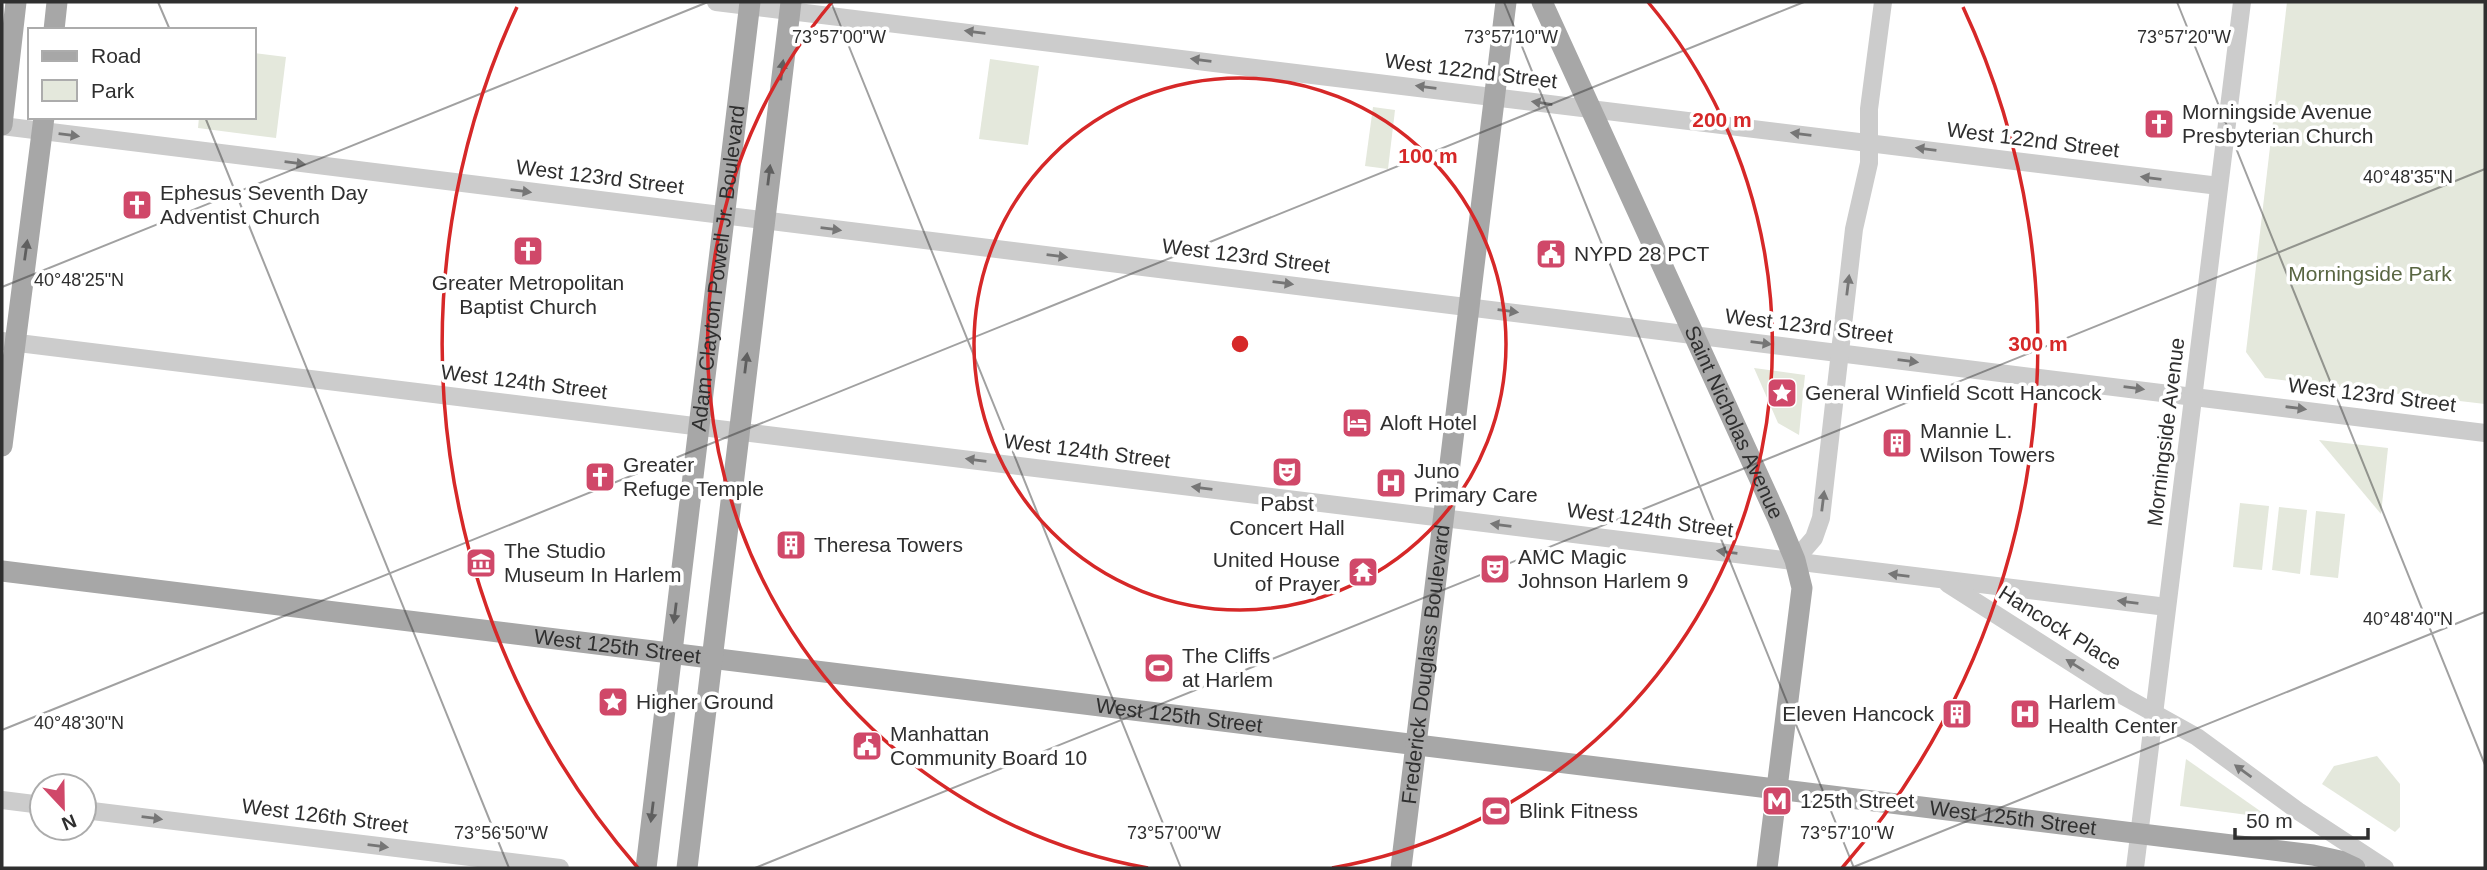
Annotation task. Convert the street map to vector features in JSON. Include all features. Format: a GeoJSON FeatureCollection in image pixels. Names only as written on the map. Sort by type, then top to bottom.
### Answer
{"type":"FeatureCollection","features":[{"type":"Feature","properties":{"kind":"main road"},"geometry":{"type":"LineString","coordinates":[[2,126],[16,2]]}},
{"type":"Feature","properties":{"kind":"main road"},"geometry":{"type":"LineString","coordinates":[[54,28],[57,2]]}},
{"type":"Feature","properties":{"kind":"main road","name":"Frederick Douglass Boulevard"},"geometry":{"type":"LineString","coordinates":[[1401,868],[1446,519],[1506,2]]}},
{"type":"Feature","properties":{"kind":"main road","name":"Saint Nicholas Avenue"},"geometry":{"type":"LineString","coordinates":[[1542,2],[1795,560],[1801,594],[1767,868]]}},
{"type":"Feature","properties":{"kind":"main road","name":"Adam Clayton Powell Jr. Boulevard"},"geometry":{"type":"LineString","coordinates":[[646,868],[750,4]]}},
{"type":"Feature","properties":{"kind":"main road","name":"Adam Clayton Powell Jr. Boulevard"},"geometry":{"type":"LineString","coordinates":[[687,868],[790,6]]}},
{"type":"Feature","properties":{"kind":"main road"},"geometry":{"type":"LineString","coordinates":[[2,446],[8,341],[43,124]]}},
{"type":"Feature","properties":{"kind":"main road","name":"West 125th Street"},"geometry":{"type":"LineString","coordinates":[[2,571],[2320,856],[2355,868]]}},
{"type":"Feature","properties":{"kind":"street","name":"West 122nd Street"},"geometry":{"type":"LineString","coordinates":[[716,2],[790,6],[2219,186]]}},
{"type":"Feature","properties":{"kind":"street"},"geometry":{"type":"LineString","coordinates":[[1795,560],[1819,526],[1854,229],[1869,163],[1869,109],[1883,2]]}},
{"type":"Feature","properties":{"kind":"street","name":"Morningside Avenue"},"geometry":{"type":"LineString","coordinates":[[2135,868],[2242,2]]}},
{"type":"Feature","properties":{"kind":"street","name":"West 123rd Street"},"geometry":{"type":"LineString","coordinates":[[2,126],[43,124],[723,216],[2194,395],[2485,433]]}},
{"type":"Feature","properties":{"kind":"street","name":"West 124th Street"},"geometry":{"type":"LineString","coordinates":[[8,341],[2167,607]]}},
{"type":"Feature","properties":{"kind":"street","name":"Hancock Place"},"geometry":{"type":"LineString","coordinates":[[1943,581],[2154,713]]}},
{"type":"Feature","properties":{"kind":"street"},"geometry":{"type":"LineString","coordinates":[[2154,713],[2197,737],[2298,811],[2385,868]]}},
{"type":"Feature","properties":{"kind":"street"},"geometry":{"type":"LineString","coordinates":[[2,800],[28,803]]}},
{"type":"Feature","properties":{"kind":"street","name":"West 126th Street"},"geometry":{"type":"LineString","coordinates":[[98,812],[560,868]]}},
{"type":"Feature","properties":{"kind":"green space","name":"Morningside Park"},"geometry":{"type":"Polygon","coordinates":[[[2287,2],[2485,2],[2485,404],[2265,378],[2246,352],[2287,2]]]}},
{"type":"Feature","properties":{"kind":"green space"},"geometry":{"type":"Polygon","coordinates":[[[256,53],[286,57],[276,138],[198,128],[199,119],[256,119],[256,53]]]}},
{"type":"Feature","properties":{"kind":"green space"},"geometry":{"type":"Polygon","coordinates":[[[990,59],[1039,66],[1028,145],[979,139],[990,59]]]}},
{"type":"Feature","properties":{"kind":"green space"},"geometry":{"type":"Polygon","coordinates":[[[1373,107],[1395,110],[1388,169],[1365,166],[1373,107]]]}},
{"type":"Feature","properties":{"kind":"green space"},"geometry":{"type":"Polygon","coordinates":[[[1754,368],[1805,375],[1799,435],[1778,423],[1754,368]]]}},
{"type":"Feature","properties":{"kind":"green space"},"geometry":{"type":"Polygon","coordinates":[[[2319,440],[2388,448],[2381,514],[2319,440]]]}},
{"type":"Feature","properties":{"kind":"green space"},"geometry":{"type":"Polygon","coordinates":[[[2240,503],[2269,506],[2262,570],[2233,567],[2240,503]]]}},
{"type":"Feature","properties":{"kind":"green space"},"geometry":{"type":"Polygon","coordinates":[[[2279,507],[2307,510],[2300,574],[2272,570],[2279,507]]]}},
{"type":"Feature","properties":{"kind":"green space"},"geometry":{"type":"Polygon","coordinates":[[[2316,511],[2345,514],[2338,578],[2310,575],[2316,511]]]}},
{"type":"Feature","properties":{"kind":"green space"},"geometry":{"type":"Polygon","coordinates":[[[2377,756],[2400,784],[2400,827],[2395,832],[2322,784],[2334,766],[2377,756]]]}},
{"type":"Feature","properties":{"kind":"green space"},"geometry":{"type":"Polygon","coordinates":[[[2186,759],[2263,813],[2263,817],[2180,806],[2186,759]]]}},
{"type":"Feature","properties":{"kind":"place","name":"Morningside Avenue Presbyterian Church"},"geometry":{"type":"Point","coordinates":[2159,124]}},
{"type":"Feature","properties":{"kind":"place","name":"Ephesus Seventh Day Adventist Church"},"geometry":{"type":"Point","coordinates":[137,205]}},
{"type":"Feature","properties":{"kind":"place","name":"Greater Metropolitan Baptist Church"},"geometry":{"type":"Point","coordinates":[528,251]}},
{"type":"Feature","properties":{"kind":"place","name":"NYPD 28 PCT"},"geometry":{"type":"Point","coordinates":[1551,254]}},
{"type":"Feature","properties":{"kind":"place","name":"General Winfield Scott Hancock"},"geometry":{"type":"Point","coordinates":[1782,393]}},
{"type":"Feature","properties":{"kind":"place","name":"Aloft Hotel"},"geometry":{"type":"Point","coordinates":[1357,423]}},
{"type":"Feature","properties":{"kind":"place","name":"Mannie L. Wilson Towers"},"geometry":{"type":"Point","coordinates":[1897,443]}},
{"type":"Feature","properties":{"kind":"place","name":"Pabst Concert Hall"},"geometry":{"type":"Point","coordinates":[1287,472]}},
{"type":"Feature","properties":{"kind":"place","name":"Greater Refuge Temple"},"geometry":{"type":"Point","coordinates":[600,477]}},
{"type":"Feature","properties":{"kind":"place","name":"Juno Primary Care"},"geometry":{"type":"Point","coordinates":[1391,483]}},
{"type":"Feature","properties":{"kind":"place","name":"Theresa Towers"},"geometry":{"type":"Point","coordinates":[791,545]}},
{"type":"Feature","properties":{"kind":"place","name":"The Studio Museum In Harlem"},"geometry":{"type":"Point","coordinates":[481,563]}},
{"type":"Feature","properties":{"kind":"place","name":"AMC Magic Johnson Harlem 9"},"geometry":{"type":"Point","coordinates":[1495,569]}},
{"type":"Feature","properties":{"kind":"place","name":"United House of Prayer"},"geometry":{"type":"Point","coordinates":[1363,572]}},
{"type":"Feature","properties":{"kind":"place","name":"The Cliffs at Harlem"},"geometry":{"type":"Point","coordinates":[1159,668]}},
{"type":"Feature","properties":{"kind":"place","name":"Higher Ground"},"geometry":{"type":"Point","coordinates":[613,702]}},
{"type":"Feature","properties":{"kind":"place","name":"Eleven Hancock"},"geometry":{"type":"Point","coordinates":[1957,714]}},
{"type":"Feature","properties":{"kind":"place","name":"Harlem Health Center"},"geometry":{"type":"Point","coordinates":[2025,714]}},
{"type":"Feature","properties":{"kind":"place","name":"Manhattan Community Board 10"},"geometry":{"type":"Point","coordinates":[867,746]}},
{"type":"Feature","properties":{"kind":"place","name":"125th Street"},"geometry":{"type":"Point","coordinates":[1777,801]}},
{"type":"Feature","properties":{"kind":"place","name":"Blink Fitness"},"geometry":{"type":"Point","coordinates":[1496,811]}}]}
